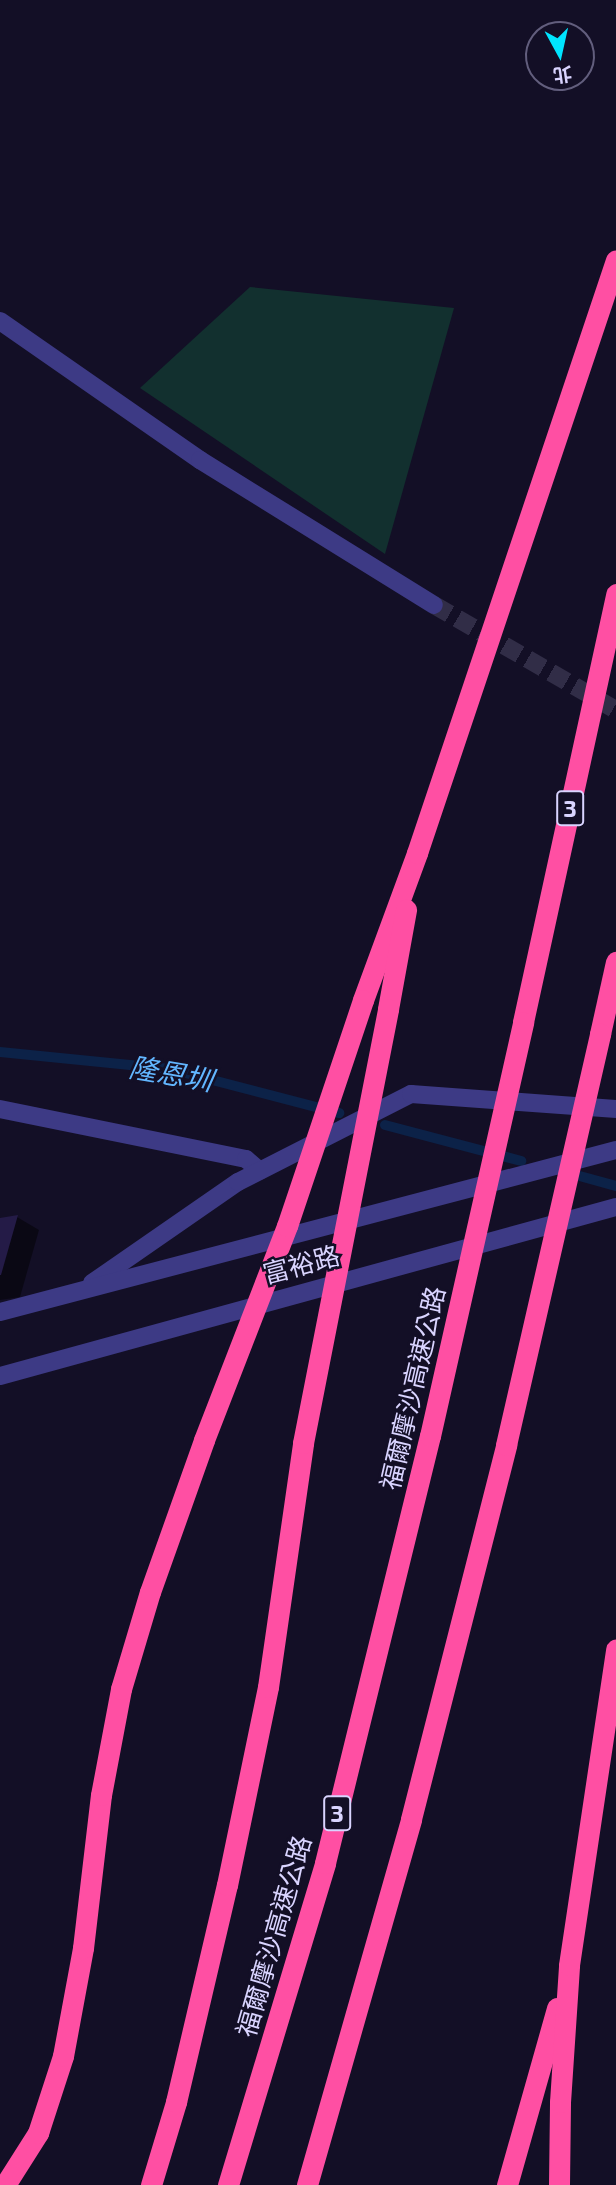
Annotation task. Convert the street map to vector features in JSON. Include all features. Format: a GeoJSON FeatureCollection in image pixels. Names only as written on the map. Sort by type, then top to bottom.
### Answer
{"type":"FeatureCollection","features":[{"type":"Feature","properties":{"kind":"highway"},"geometry":{"type":"LineString","coordinates":[[5,2185],[38,2133],[63,2056],[83,1948],[101,1795],[121,1689],[150,1592],[204,1440],[287,1226],[616,260]]}},
{"type":"Feature","properties":{"kind":"highway","name":"福爾摩沙高速公路"},"geometry":{"type":"LineString","coordinates":[[228,2185],[325,1863],[430,1436],[616,594]]}},
{"type":"Feature","properties":{"kind":"highway"},"geometry":{"type":"LineString","coordinates":[[150,2185],[176,2102],[230,1872],[268,1687],[303,1443],[416,853]]}},
{"type":"Feature","properties":{"kind":"highway"},"geometry":{"type":"LineString","coordinates":[[307,2185],[411,1819],[506,1445],[616,962]]}},
{"type":"Feature","properties":{"kind":"highway"},"geometry":{"type":"LineString","coordinates":[[559,2185],[560,2102],[569,1965],[616,1649]]}},
{"type":"Feature","properties":{"kind":"highway"},"geometry":{"type":"LineString","coordinates":[[507,2185],[569,1965]]}},
{"type":"Feature","properties":{"kind":"street"},"geometry":{"type":"LineString","coordinates":[[0,321],[200,460],[434,605]]}},
{"type":"Feature","properties":{"kind":"street"},"geometry":{"type":"LineString","coordinates":[[79,1292],[238,1182],[411,1094],[616,1108]]}},
{"type":"Feature","properties":{"kind":"street"},"geometry":{"type":"LineString","coordinates":[[0,1109],[246,1159],[260,1171]]}},
{"type":"Feature","properties":{"kind":"street","name":"富裕路"},"geometry":{"type":"LineString","coordinates":[[0,1312],[616,1150]]}},
{"type":"Feature","properties":{"kind":"street","name":"富裕路"},"geometry":{"type":"LineString","coordinates":[[0,1376],[616,1207]]}},
{"type":"Feature","properties":{"kind":"green space"},"geometry":{"type":"Polygon","coordinates":[[[250,287],[454,308],[385,554],[140,388],[250,287]]]}},
{"type":"Feature","properties":{"kind":"building"},"geometry":{"type":"Polygon","coordinates":[[[18,1215],[1,1275],[0,1275],[0,1218],[18,1215]]]}},
{"type":"Feature","properties":{"kind":"waterway","name":"隆恩圳"},"geometry":{"type":"LineString","coordinates":[[0,1052],[170,1069],[339,1113]]}},
{"type":"Feature","properties":{"kind":"waterway","name":"隆恩圳"},"geometry":{"type":"LineString","coordinates":[[385,1125],[521,1161]]}},
{"type":"Feature","properties":{"kind":"waterway","name":"隆恩圳"},"geometry":{"type":"LineString","coordinates":[[576,1175],[616,1186]]}},
{"type":"Feature","properties":{"kind":"tunnel"},"geometry":{"type":"LineString","coordinates":[[434,605],[616,710]]}}]}
